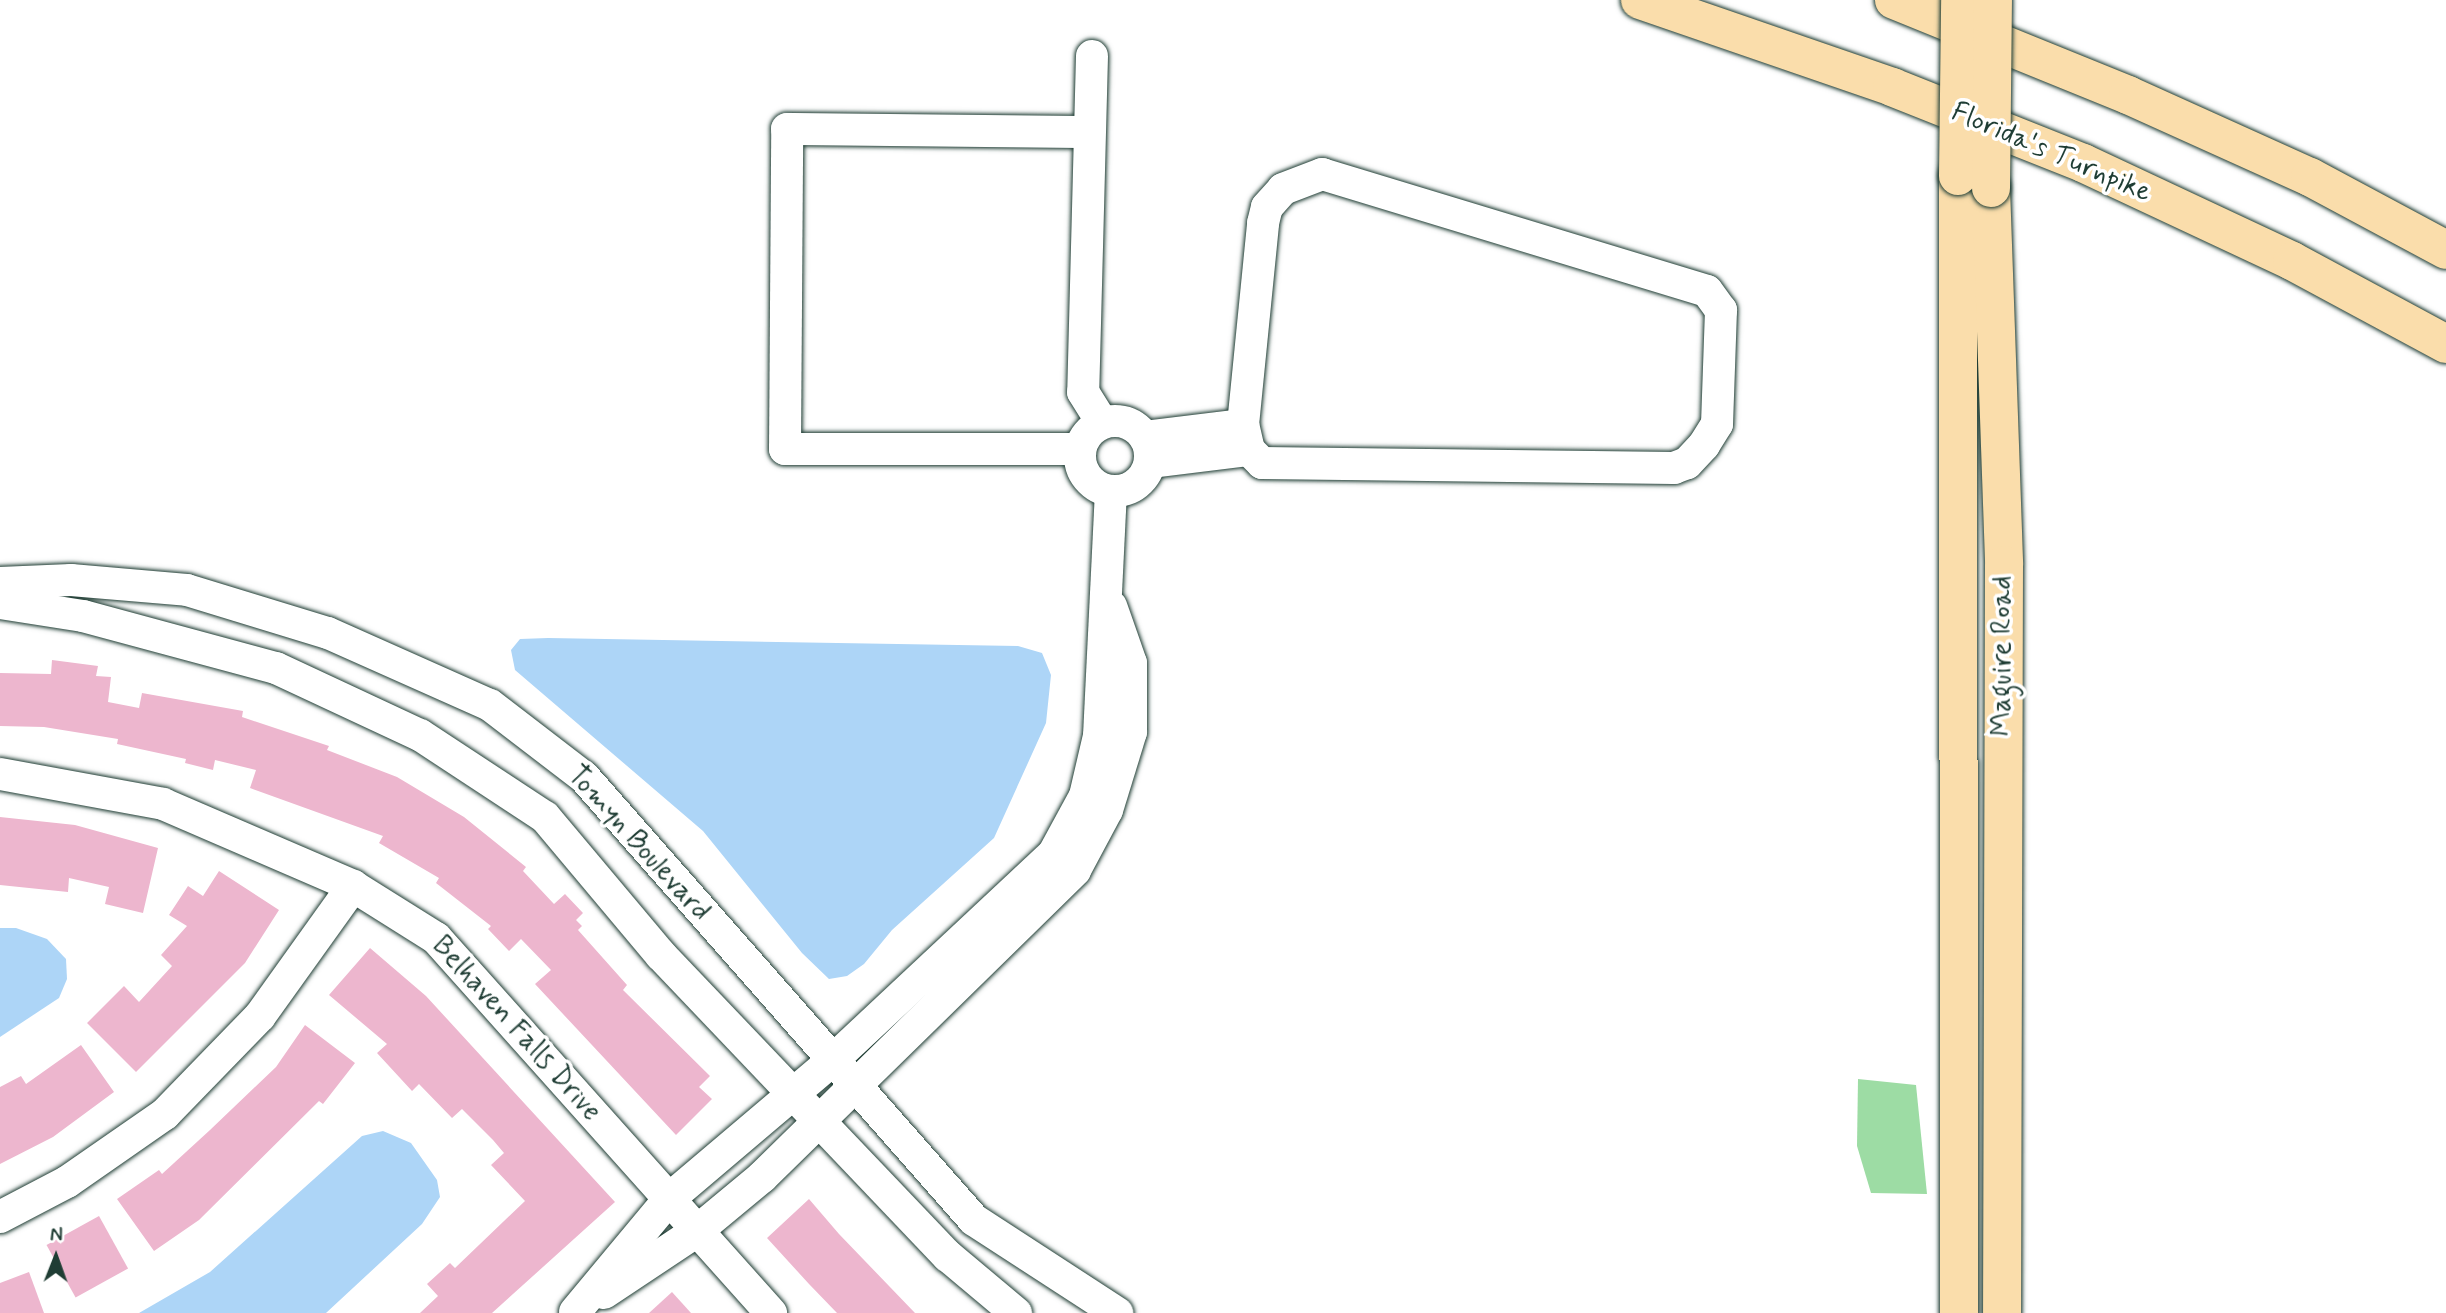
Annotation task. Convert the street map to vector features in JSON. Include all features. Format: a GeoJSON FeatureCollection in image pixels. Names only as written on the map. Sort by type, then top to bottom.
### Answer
{"type":"FeatureCollection","features":[{"type":"Feature","properties":{"kind":"main road","name":"Florida's Turnpike"},"geometry":{"type":"LineString","coordinates":[[1640,0],[1892,87],[2083,163],[2292,261],[2446,344]]}},
{"type":"Feature","properties":{"kind":"main road"},"geometry":{"type":"LineString","coordinates":[[1894,0],[2128,94],[2310,177],[2446,250]]}},
{"type":"Feature","properties":{"kind":"main road","name":"Maguire Road"},"geometry":{"type":"LineString","coordinates":[[1960,0],[2004,565],[2002,1313]]}},
{"type":"Feature","properties":{"kind":"main road","name":"Maguire Road"},"geometry":{"type":"LineString","coordinates":[[1959,1313],[1975,182],[1993,0]]}},
{"type":"Feature","properties":{"kind":"street"},"geometry":{"type":"LineString","coordinates":[[1093,56],[1088,132],[1083,392],[1102,423]]}},
{"type":"Feature","properties":{"kind":"street"},"geometry":{"type":"LineString","coordinates":[[1080,449],[785,449],[787,129],[1088,132]]}},
{"type":"Feature","properties":{"kind":"street"},"geometry":{"type":"LineString","coordinates":[[1308,177],[1335,177],[1707,291],[1721,310],[1717,424],[1687,463],[1674,468],[1279,467],[1262,463],[1246,438],[1263,223],[1267,207],[1283,189],[1308,177]]}},
{"type":"Feature","properties":{"kind":"street"},"geometry":{"type":"LineString","coordinates":[[1125,422],[1147,449],[1134,486],[1111,491],[1090,481],[1083,471],[1080,449],[1084,438],[1102,423],[1125,422]]}},
{"type":"Feature","properties":{"kind":"street"},"geometry":{"type":"LineString","coordinates":[[1147,449],[1246,438]]}},
{"type":"Feature","properties":{"kind":"street"},"geometry":{"type":"LineString","coordinates":[[574,1312],[698,1231],[762,1177],[855,1087],[1065,862],[1107,810],[1131,732],[1131,663],[1104,589],[1111,491]]}},
{"type":"Feature","properties":{"kind":"street","name":"Tomyn Boulevard"},"geometry":{"type":"LineString","coordinates":[[0,583],[71,580],[187,590],[328,633],[490,705],[584,777],[974,1220],[1117,1313]]}},
{"type":"Feature","properties":{"kind":"street","name":"Tomyn Boulevard"},"geometry":{"type":"LineString","coordinates":[[0,603],[83,616],[276,668],[420,735],[545,817],[661,955],[948,1256],[1016,1313]]}},
{"type":"Feature","properties":{"kind":"street","name":"Belhaven Falls Drive"},"geometry":{"type":"LineString","coordinates":[[0,774],[163,804],[353,886],[436,938],[771,1313]]}},
{"type":"Feature","properties":{"kind":"street"},"geometry":{"type":"LineString","coordinates":[[574,1312],[669,1199],[1065,862]]}},
{"type":"Feature","properties":{"kind":"street"},"geometry":{"type":"LineString","coordinates":[[0,1217],[68,1182],[165,1114],[260,1016],[353,886]]}},
{"type":"Feature","properties":{"kind":"street"},"geometry":{"type":"LineString","coordinates":[[734,1144],[762,1177]]}},
{"type":"Feature","properties":{"kind":"green space"},"geometry":{"type":"Polygon","coordinates":[[[1858,1079],[1916,1085],[1927,1194],[1871,1193],[1857,1146],[1858,1079]]]}},
{"type":"Feature","properties":{"kind":"water"},"geometry":{"type":"Polygon","coordinates":[[[520,639],[1018,646],[1042,653],[1051,675],[1046,723],[994,838],[892,930],[864,964],[847,976],[829,979],[802,953],[703,831],[515,670],[511,650],[520,639]]]}},
{"type":"Feature","properties":{"kind":"water"},"geometry":{"type":"Polygon","coordinates":[[[0,928],[16,928],[47,939],[66,959],[67,979],[59,998],[0,1037],[0,928]]]}},
{"type":"Feature","properties":{"kind":"water"},"geometry":{"type":"Polygon","coordinates":[[[383,1131],[411,1143],[437,1180],[440,1197],[422,1224],[326,1313],[139,1313],[210,1272],[362,1136],[383,1131]]]}},
{"type":"Feature","properties":{"kind":"building"},"geometry":{"type":"Polygon","coordinates":[[[52,660],[98,666],[96,676],[111,677],[108,702],[139,708],[142,693],[243,711],[242,717],[329,746],[327,750],[397,777],[464,817],[526,867],[523,871],[554,904],[565,894],[583,913],[576,920],[582,926],[578,930],[627,985],[623,990],[710,1076],[699,1087],[712,1099],[676,1135],[535,984],[551,970],[521,939],[509,951],[488,929],[491,926],[436,883],[439,878],[379,843],[383,836],[250,788],[256,770],[215,760],[213,770],[185,763],[186,759],[117,744],[118,739],[44,727],[0,726],[0,673],[51,674],[52,660]]]}},
{"type":"Feature","properties":{"kind":"building"},"geometry":{"type":"Polygon","coordinates":[[[0,817],[75,825],[158,848],[143,913],[105,904],[109,887],[69,878],[68,892],[0,885],[0,817]]]}},
{"type":"Feature","properties":{"kind":"building"},"geometry":{"type":"Polygon","coordinates":[[[219,871],[279,910],[245,963],[136,1072],[87,1023],[124,986],[139,1002],[172,966],[161,955],[187,926],[169,915],[188,886],[203,896],[219,871]]]}},
{"type":"Feature","properties":{"kind":"building"},"geometry":{"type":"Polygon","coordinates":[[[370,948],[426,996],[615,1202],[492,1313],[420,1313],[438,1296],[427,1284],[450,1263],[455,1268],[525,1201],[491,1165],[504,1153],[493,1140],[462,1109],[452,1118],[419,1084],[412,1091],[377,1053],[387,1044],[329,995],[370,948]]]}},
{"type":"Feature","properties":{"kind":"building"},"geometry":{"type":"Polygon","coordinates":[[[305,1025],[355,1063],[323,1104],[319,1101],[199,1220],[154,1251],[117,1199],[159,1170],[162,1174],[210,1130],[276,1067],[305,1025]]]}},
{"type":"Feature","properties":{"kind":"building"},"geometry":{"type":"Polygon","coordinates":[[[81,1045],[114,1092],[53,1137],[0,1164],[0,1087],[21,1076],[26,1084],[81,1045]]]}},
{"type":"Feature","properties":{"kind":"building"},"geometry":{"type":"Polygon","coordinates":[[[809,1199],[915,1313],[837,1313],[809,1284],[767,1238],[809,1199]]]}},
{"type":"Feature","properties":{"kind":"building"},"geometry":{"type":"Polygon","coordinates":[[[99,1216],[128,1268],[76,1298],[47,1245],[99,1216]]]}},
{"type":"Feature","properties":{"kind":"building"},"geometry":{"type":"Polygon","coordinates":[[[29,1272],[44,1313],[0,1313],[0,1283],[29,1272]]]}},
{"type":"Feature","properties":{"kind":"building"},"geometry":{"type":"Polygon","coordinates":[[[672,1292],[691,1313],[649,1313],[672,1292]]]}}]}
